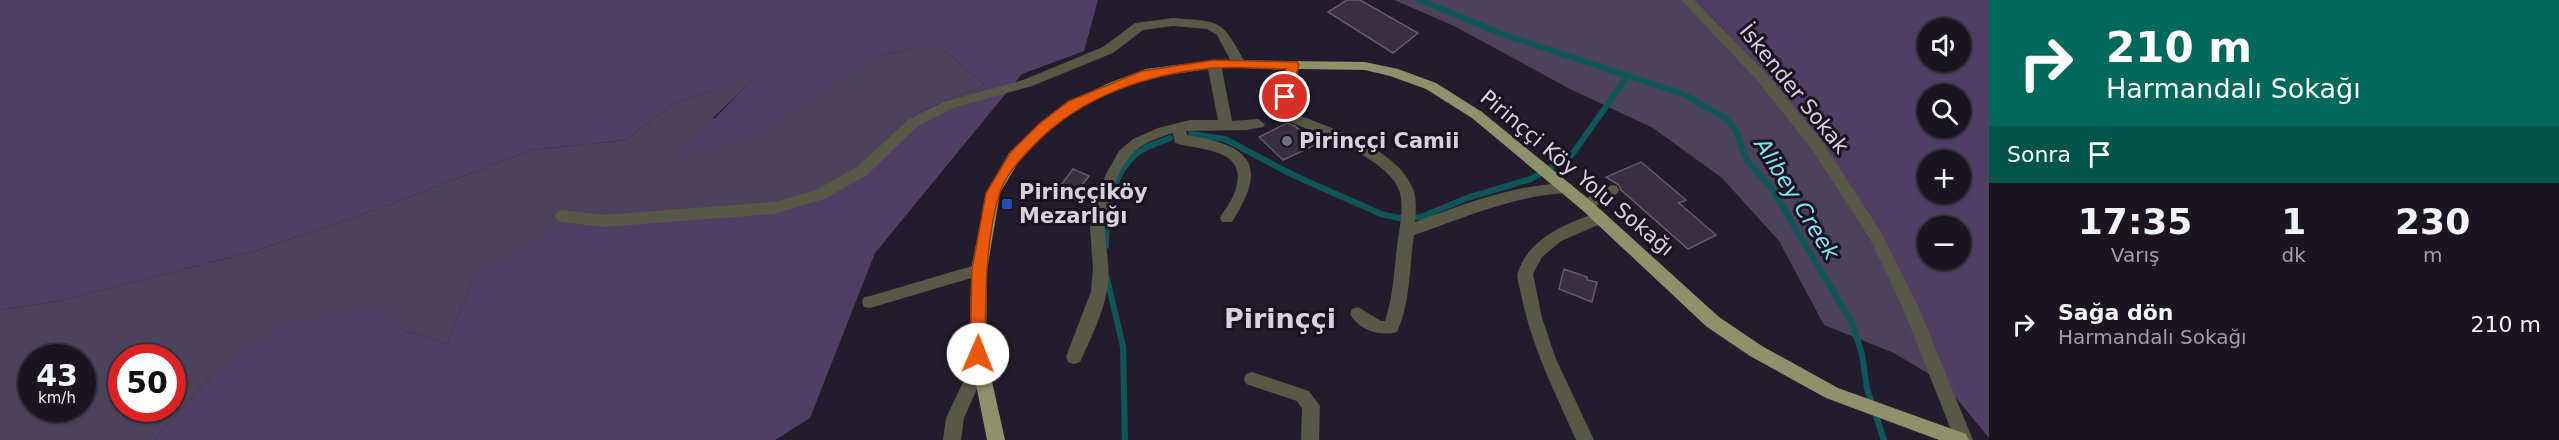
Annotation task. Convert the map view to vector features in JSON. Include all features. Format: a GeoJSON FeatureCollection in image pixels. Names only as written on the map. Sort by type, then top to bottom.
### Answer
{"type":"FeatureCollection","features":[{"type":"Feature","properties":{"kind":"main road","name":"Pirinççi Köy Yolu Sokağı"},"geometry":{"type":"LineString","coordinates":[[996,440],[978,354],[979,270],[993,193],[1014,157],[1044,127],[1074,105],[1146,74],[1214,64],[1239,64],[1365,66],[1393,72],[1431,86],[1477,115],[1586,205],[1713,322],[1756,351],[1832,393],[1962,440]]}},
{"type":"Feature","properties":{"kind":"street","name":"İskender Sokak"},"geometry":{"type":"LineString","coordinates":[[1687,0],[1761,76],[1816,144],[1876,236],[1910,306],[1962,440]]}},
{"type":"Feature","properties":{"kind":"street"},"geometry":{"type":"LineString","coordinates":[[562,216],[602,221],[773,208],[819,195],[862,171],[913,123],[948,105],[1027,83],[1108,50],[1140,26],[1173,22],[1210,25],[1222,32],[1239,64]]}},
{"type":"Feature","properties":{"kind":"street"},"geometry":{"type":"LineString","coordinates":[[1214,64],[1226,124]]}},
{"type":"Feature","properties":{"kind":"street"},"geometry":{"type":"LineString","coordinates":[[1281,113],[1293,65]]}},
{"type":"Feature","properties":{"kind":"street"},"geometry":{"type":"LineString","coordinates":[[1074,357],[1100,286],[1101,262],[1098,228],[1107,191],[1120,161],[1130,148],[1165,130],[1179,127],[1226,124],[1243,126],[1262,122],[1281,113],[1370,152],[1388,163],[1401,175],[1407,192],[1407,208],[1397,313],[1391,327],[1379,328],[1358,314]]}},
{"type":"Feature","properties":{"kind":"street"},"geometry":{"type":"LineString","coordinates":[[1179,127],[1180,139],[1224,148],[1236,153],[1242,161],[1243,189],[1227,218]]}},
{"type":"Feature","properties":{"kind":"street"},"geometry":{"type":"LineString","coordinates":[[1406,228],[1413,229],[1496,201],[1561,184]]}},
{"type":"Feature","properties":{"kind":"street"},"geometry":{"type":"LineString","coordinates":[[1586,205],[1612,190]]}},
{"type":"Feature","properties":{"kind":"street"},"geometry":{"type":"LineString","coordinates":[[1579,439],[1534,318],[1526,274],[1536,253],[1556,237],[1600,218]]}},
{"type":"Feature","properties":{"kind":"street"},"geometry":{"type":"LineString","coordinates":[[870,302],[979,270]]}},
{"type":"Feature","properties":{"kind":"street"},"geometry":{"type":"LineString","coordinates":[[952,440],[955,418],[980,364]]}},
{"type":"Feature","properties":{"kind":"street"},"geometry":{"type":"LineString","coordinates":[[1252,379],[1303,396],[1311,406],[1310,440]]}},
{"type":"Feature","properties":{"kind":"shaded area"},"geometry":{"type":"Polygon","coordinates":[[[0,0],[1098,0],[1084,51],[1022,74],[875,253],[810,418],[775,440],[154,440],[170,422],[186,422],[186,404],[212,375],[286,322],[382,309],[403,330],[447,344],[473,278],[532,240],[594,213],[774,203],[821,190],[858,168],[919,112],[985,85],[944,50],[911,49],[884,55],[743,142],[679,155],[759,73],[671,105],[626,140],[531,150],[386,206],[255,251],[59,301],[0,310],[0,0]]]}},
{"type":"Feature","properties":{"kind":"shaded area"},"geometry":{"type":"Polygon","coordinates":[[[1394,0],[1697,0],[1786,99],[1860,208],[1944,383],[1894,353],[1824,325],[1779,241],[1722,178],[1653,128],[1570,89],[1454,26],[1394,0]]]}},
{"type":"Feature","properties":{"kind":"shaded area"},"geometry":{"type":"Polygon","coordinates":[[[1697,0],[1989,0],[1989,438],[1944,383],[1860,208],[1786,99],[1697,0]]]}},
{"type":"Feature","properties":{"kind":"shaded area"},"geometry":{"type":"Polygon","coordinates":[[[911,49],[944,50],[985,85],[919,112],[858,168],[821,190],[473,278],[447,344],[403,330],[381,309],[212,375],[186,404],[186,344],[108,344],[108,422],[170,422],[154,440],[0,440],[0,310],[59,301],[255,251],[386,206],[531,150],[626,140],[671,105],[761,72],[712,119],[841,79],[884,55],[911,49]]]}},
{"type":"Feature","properties":{"kind":"building"},"geometry":{"type":"Polygon","coordinates":[[[1347,0],[1360,0],[1418,33],[1393,53],[1328,12],[1347,0]]]}},
{"type":"Feature","properties":{"kind":"building","name":"Pirinççi Camii"},"geometry":{"type":"Polygon","coordinates":[[[1287,123],[1295,126],[1315,145],[1283,160],[1259,137],[1287,123]]]}},
{"type":"Feature","properties":{"kind":"building"},"geometry":{"type":"Polygon","coordinates":[[[1641,162],[1686,200],[1679,203],[1716,235],[1688,249],[1621,190],[1619,185],[1606,177],[1641,162]]]}},
{"type":"Feature","properties":{"kind":"building"},"geometry":{"type":"Polygon","coordinates":[[[1073,169],[1089,176],[1075,194],[1059,188],[1073,169]]]}},
{"type":"Feature","properties":{"kind":"building"},"geometry":{"type":"Polygon","coordinates":[[[1564,269],[1587,277],[1587,280],[1597,282],[1592,302],[1559,289],[1564,269]]]}},
{"type":"Feature","properties":{"kind":"waterway","name":"Alibey Creek"},"geometry":{"type":"LineString","coordinates":[[1420,0],[1499,33],[1683,94],[1725,118],[1735,129],[1747,160],[1772,189],[1851,321],[1862,354],[1867,389],[1884,440]]}},
{"type":"Feature","properties":{"kind":"waterway"},"geometry":{"type":"LineString","coordinates":[[1191,134],[1225,139],[1293,175],[1381,214],[1399,218],[1421,217],[1467,198],[1531,179],[1571,156],[1627,77]]}},
{"type":"Feature","properties":{"kind":"waterway"},"geometry":{"type":"LineString","coordinates":[[1106,246],[1109,209],[1121,173],[1140,151],[1170,138]]}},
{"type":"Feature","properties":{"kind":"waterway"},"geometry":{"type":"LineString","coordinates":[[1107,278],[1123,347],[1125,440]]}},
{"type":"Feature","properties":{"kind":"place","name":"Pirinççi Camii"},"geometry":{"type":"Point","coordinates":[1287,141]}},
{"type":"Feature","properties":{"kind":"place","name":"Pirinççiköy Mezarlığı"},"geometry":{"type":"Point","coordinates":[1007,204]}},
{"type":"Feature","properties":{"kind":"district","name":"Pirinççi"},"geometry":{"type":"Point","coordinates":[1280,318]}},
{"type":"Feature","properties":{"kind":"route"},"geometry":{"type":"LineString","coordinates":[[978,354],[979,270],[993,193],[1014,157],[1044,127],[1074,105],[1146,74],[1214,64],[1293,65],[1285,97]]}}]}
